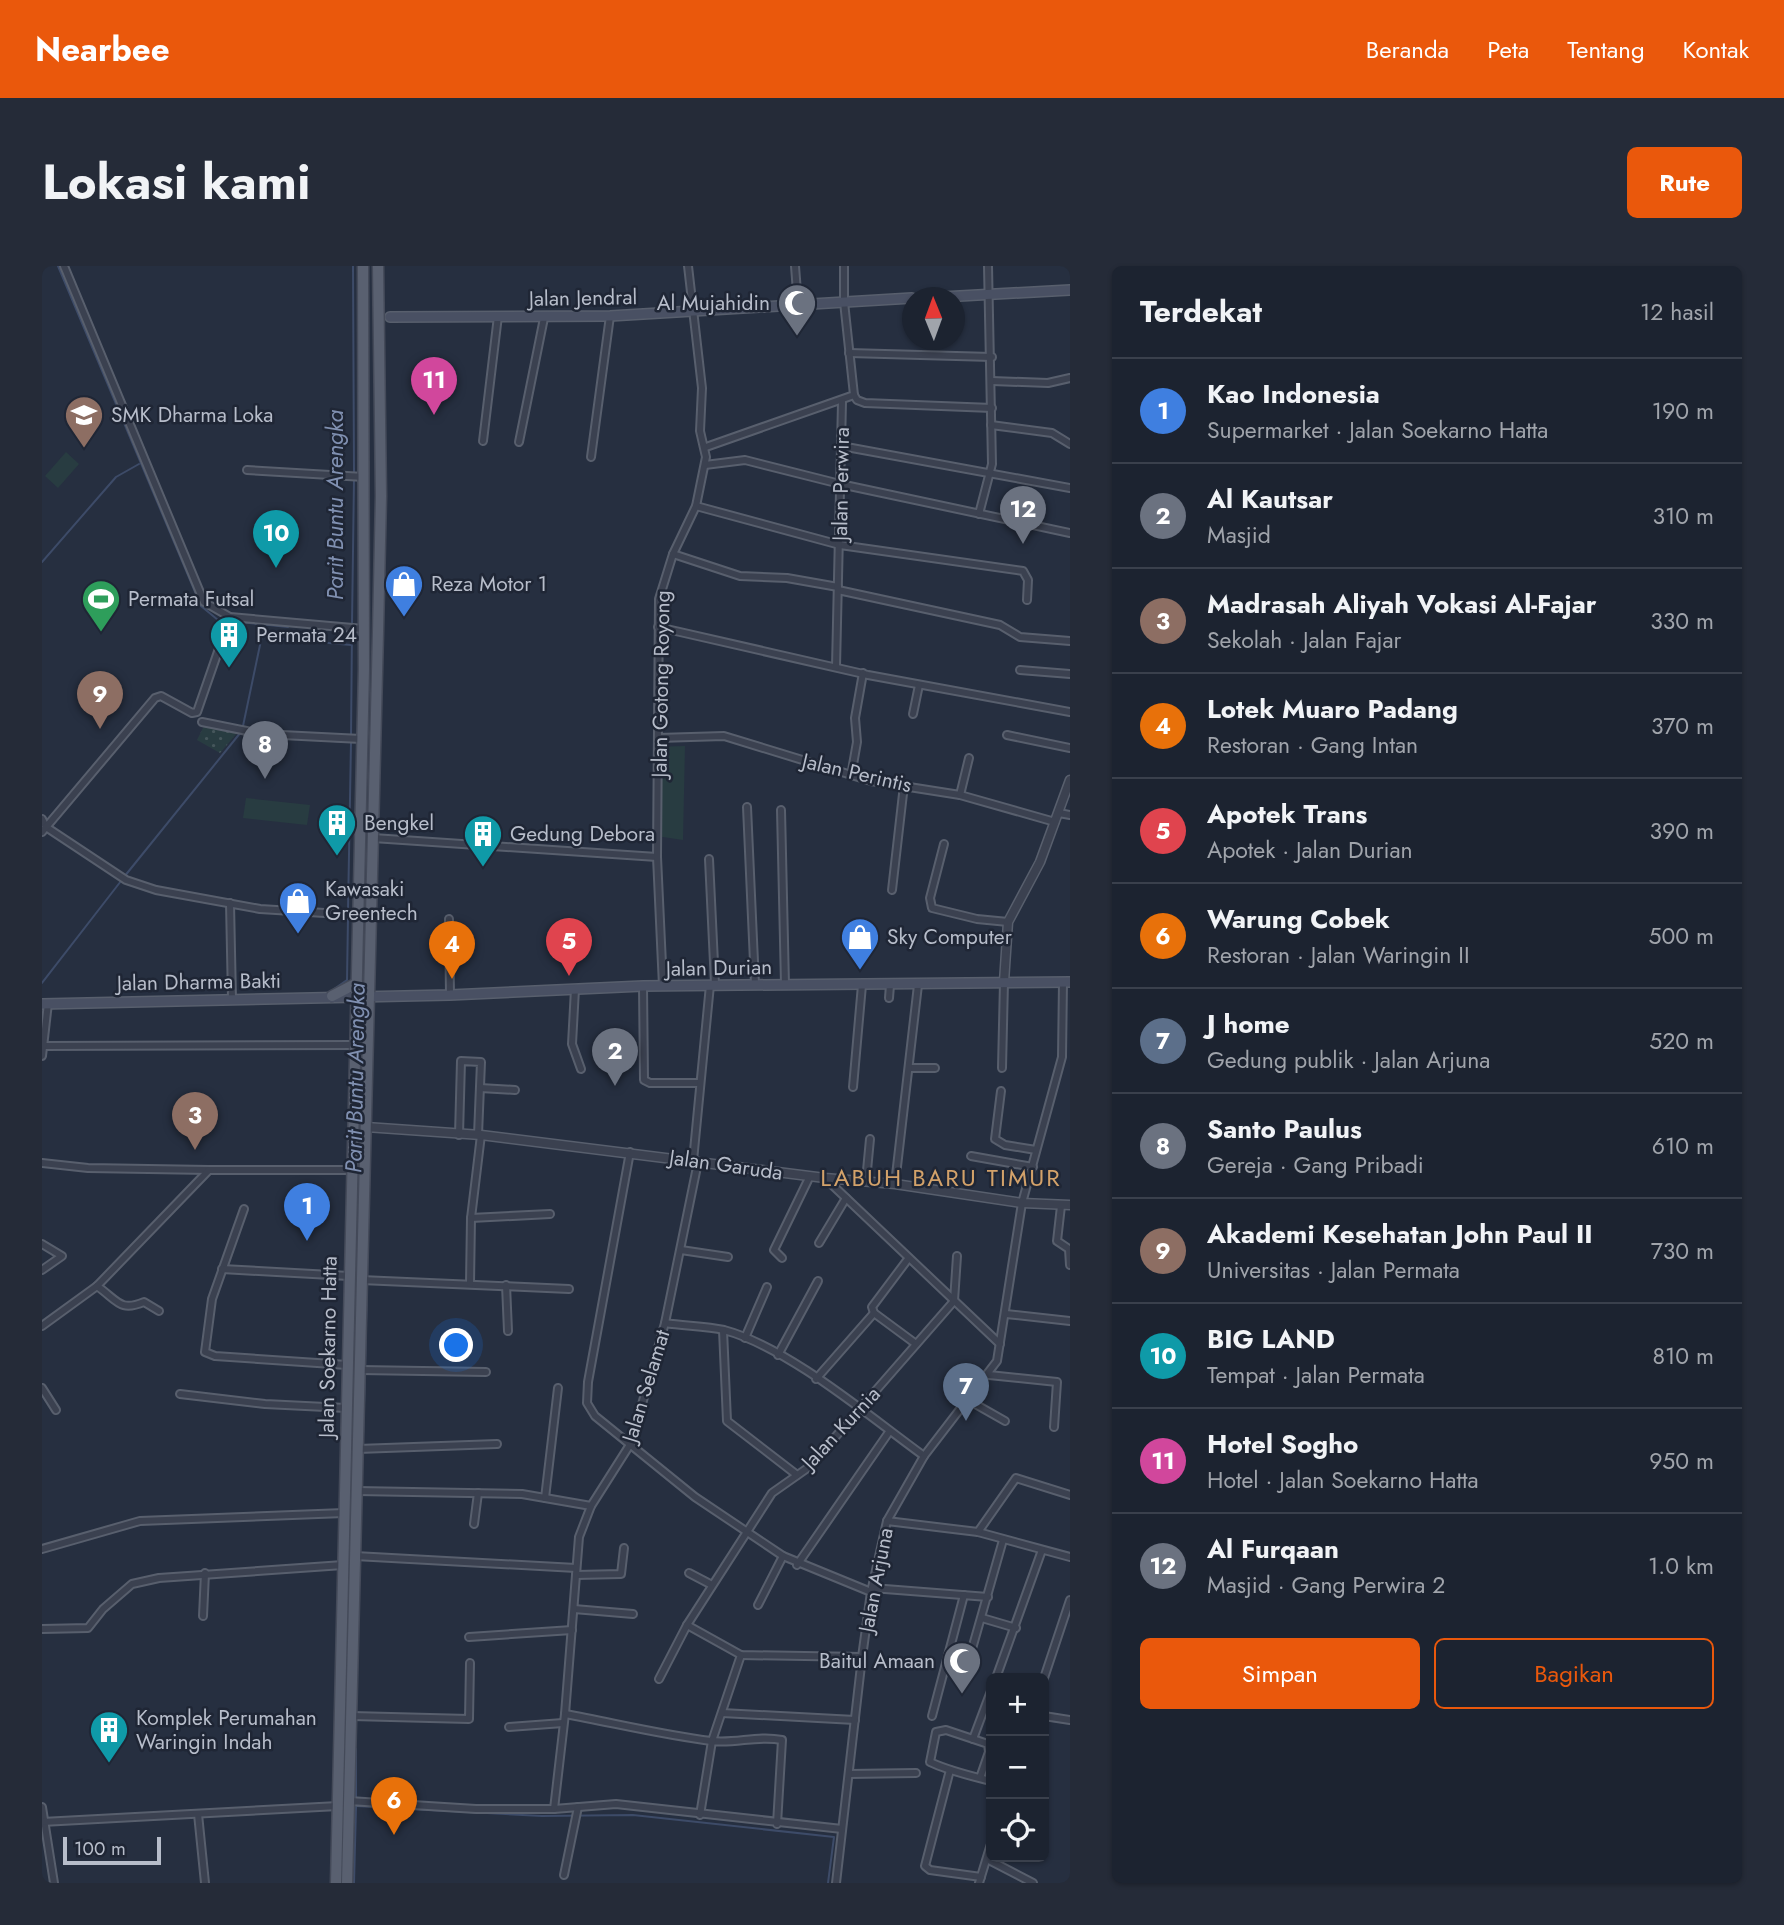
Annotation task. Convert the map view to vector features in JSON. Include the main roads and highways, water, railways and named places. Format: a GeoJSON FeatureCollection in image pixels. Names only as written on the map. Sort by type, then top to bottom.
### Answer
{"type":"FeatureCollection","features":[{"type":"Feature","properties":{"kind":"main road","name":"Jalan Soekarno Hatta"},"geometry":{"type":"LineString","coordinates":[[336,1883],[357,996],[353,915],[357,739],[356,629],[366,496],[358,477],[363,266]]}},
{"type":"Feature","properties":{"kind":"main road","name":"Jalan Soekarno Hatta"},"geometry":{"type":"LineString","coordinates":[[347,1883],[362,1370],[381,496],[383,317],[378,266]]}},
{"type":"Feature","properties":{"kind":"main road"},"geometry":{"type":"LineString","coordinates":[[965,295],[1070,290]]}},
{"type":"Feature","properties":{"kind":"main road","name":"Jalan Jendral"},"geometry":{"type":"LineString","coordinates":[[383,317],[610,316],[902,299]]}},
{"type":"Feature","properties":{"kind":"main road"},"geometry":{"type":"LineString","coordinates":[[366,496],[381,496]]}},
{"type":"Feature","properties":{"kind":"main road","name":"Jalan Durian"},"geometry":{"type":"LineString","coordinates":[[357,996],[450,995],[713,984],[918,985],[1067,982]]}},
{"type":"Feature","properties":{"kind":"main road"},"geometry":{"type":"LineString","coordinates":[[332,996],[357,983]]}},
{"type":"Feature","properties":{"kind":"main road","name":"Jalan Dharma Bakti"},"geometry":{"type":"LineString","coordinates":[[45,1004],[357,996]]}},
{"type":"Feature","properties":{"kind":"main road"},"geometry":{"type":"LineString","coordinates":[[341,1651],[354,1652]]}},
{"type":"Feature","properties":{"kind":"waterway"},"geometry":{"type":"LineString","coordinates":[[58,266],[201,606],[218,620],[225,620]]}},
{"type":"Feature","properties":{"kind":"waterway","name":"Parit Buntu Arengka"},"geometry":{"type":"LineString","coordinates":[[353,266],[354,473]]}},
{"type":"Feature","properties":{"kind":"waterway","name":"Parit Buntu Arengka"},"geometry":{"type":"LineString","coordinates":[[383,266],[383,317]]}},
{"type":"Feature","properties":{"kind":"waterway"},"geometry":{"type":"LineString","coordinates":[[42,562],[116,477],[139,464]]}},
{"type":"Feature","properties":{"kind":"waterway","name":"Parit Buntu Arengka"},"geometry":{"type":"LineString","coordinates":[[352,624],[354,479]]}},
{"type":"Feature","properties":{"kind":"waterway","name":"Parit Buntu Arengka"},"geometry":{"type":"LineString","coordinates":[[380,741],[384,572]]}},
{"type":"Feature","properties":{"kind":"waterway"},"geometry":{"type":"LineString","coordinates":[[231,621],[288,627]]}},
{"type":"Feature","properties":{"kind":"waterway"},"geometry":{"type":"LineString","coordinates":[[243,726],[264,626]]}},
{"type":"Feature","properties":{"kind":"waterway","name":"Parit Buntu Arengka"},"geometry":{"type":"LineString","coordinates":[[351,736],[352,630]]}},
{"type":"Feature","properties":{"kind":"waterway"},"geometry":{"type":"LineString","coordinates":[[263,637],[351,645]]}},
{"type":"Feature","properties":{"kind":"waterway"},"geometry":{"type":"LineString","coordinates":[[124,877],[241,732]]}},
{"type":"Feature","properties":{"kind":"waterway"},"geometry":{"type":"LineString","coordinates":[[264,737],[350,742]]}},
{"type":"Feature","properties":{"kind":"waterway","name":"Parit Buntu Arengka"},"geometry":{"type":"LineString","coordinates":[[348,911],[351,742]]}},
{"type":"Feature","properties":{"kind":"waterway"},"geometry":{"type":"LineString","coordinates":[[42,983],[121,881]]}},
{"type":"Feature","properties":{"kind":"waterway","name":"Parit Buntu Arengka"},"geometry":{"type":"LineString","coordinates":[[334,989],[347,980],[348,917]]}},
{"type":"Feature","properties":{"kind":"waterway","name":"Parit Buntu Arengka"},"geometry":{"type":"LineString","coordinates":[[367,1276],[368,1212]]}},
{"type":"Feature","properties":{"kind":"waterway","name":"Parit Buntu Arengka"},"geometry":{"type":"LineString","coordinates":[[365,1367],[367,1282]]}},
{"type":"Feature","properties":{"kind":"waterway","name":"Parit Buntu Arengka"},"geometry":{"type":"LineString","coordinates":[[360,1535],[365,1373]]}},
{"type":"Feature","properties":{"kind":"waterway","name":"Parit Buntu Arengka"},"geometry":{"type":"LineString","coordinates":[[356,1719],[356,1741]]}},
{"type":"Feature","properties":{"kind":"waterway","name":"Parit Buntu Arengka"},"geometry":{"type":"LineString","coordinates":[[356,1749],[356,1798]]}},
{"type":"Feature","properties":{"kind":"waterway"},"geometry":{"type":"LineString","coordinates":[[356,1806],[542,1816],[633,1815],[834,1837],[828,1883]]}},
{"type":"Feature","properties":{"kind":"waterway","name":"Parit Buntu Arengka"},"geometry":{"type":"LineString","coordinates":[[354,1883],[356,1807]]}},
{"type":"Feature","properties":{"kind":"place","name":"Al Mujahidin"},"geometry":{"type":"Point","coordinates":[797,337]}},
{"type":"Feature","properties":{"kind":"place","name":"Hotel Sogho"},"geometry":{"type":"Point","coordinates":[434,415]}},
{"type":"Feature","properties":{"kind":"place","name":"SMK Dharma Loka"},"geometry":{"type":"Point","coordinates":[84,449]}},
{"type":"Feature","properties":{"kind":"place","name":"Al Furqaan"},"geometry":{"type":"Point","coordinates":[1023,544]}},
{"type":"Feature","properties":{"kind":"place","name":"BIG LAND"},"geometry":{"type":"Point","coordinates":[276,568]}},
{"type":"Feature","properties":{"kind":"place","name":"Reza Motor 1"},"geometry":{"type":"Point","coordinates":[404,618]}},
{"type":"Feature","properties":{"kind":"place","name":"Permata Futsal"},"geometry":{"type":"Point","coordinates":[101,633]}},
{"type":"Feature","properties":{"kind":"place","name":"Permata 24"},"geometry":{"type":"Point","coordinates":[229,669]}},
{"type":"Feature","properties":{"kind":"place","name":"Akademi Kesehatan John Paul II"},"geometry":{"type":"Point","coordinates":[100,729]}},
{"type":"Feature","properties":{"kind":"place","name":"Santo Paulus"},"geometry":{"type":"Point","coordinates":[265,779]}},
{"type":"Feature","properties":{"kind":"place","name":"Bengkel"},"geometry":{"type":"Point","coordinates":[337,857]}},
{"type":"Feature","properties":{"kind":"place","name":"Gedung Debora"},"geometry":{"type":"Point","coordinates":[483,868]}},
{"type":"Feature","properties":{"kind":"place","name":"Kawasaki Greentech"},"geometry":{"type":"Point","coordinates":[298,935]}},
{"type":"Feature","properties":{"kind":"place","name":"Sky Computer"},"geometry":{"type":"Point","coordinates":[860,971]}},
{"type":"Feature","properties":{"kind":"place","name":"Apotek Trans"},"geometry":{"type":"Point","coordinates":[569,976]}},
{"type":"Feature","properties":{"kind":"place","name":"Lotek Muaro Padang"},"geometry":{"type":"Point","coordinates":[452,979]}},
{"type":"Feature","properties":{"kind":"place","name":"Al Kautsar"},"geometry":{"type":"Point","coordinates":[615,1086]}},
{"type":"Feature","properties":{"kind":"place","name":"Madrasah Aliyah Vokasi Al-Fajar"},"geometry":{"type":"Point","coordinates":[195,1150]}},
{"type":"Feature","properties":{"kind":"place","name":"Kao Indonesia"},"geometry":{"type":"Point","coordinates":[307,1241]}},
{"type":"Feature","properties":{"kind":"place","name":"J home"},"geometry":{"type":"Point","coordinates":[966,1421]}},
{"type":"Feature","properties":{"kind":"place","name":"Baitul Amaan"},"geometry":{"type":"Point","coordinates":[962,1695]}},
{"type":"Feature","properties":{"kind":"place","name":"Komplek Perumahan Waringin Indah"},"geometry":{"type":"Point","coordinates":[109,1764]}},
{"type":"Feature","properties":{"kind":"place","name":"Warung Cobek"},"geometry":{"type":"Point","coordinates":[394,1835]}},
{"type":"Feature","properties":{"kind":"district","name":"LABUH BARU TIMUR"},"geometry":{"type":"Point","coordinates":[941,1178]}}]}
